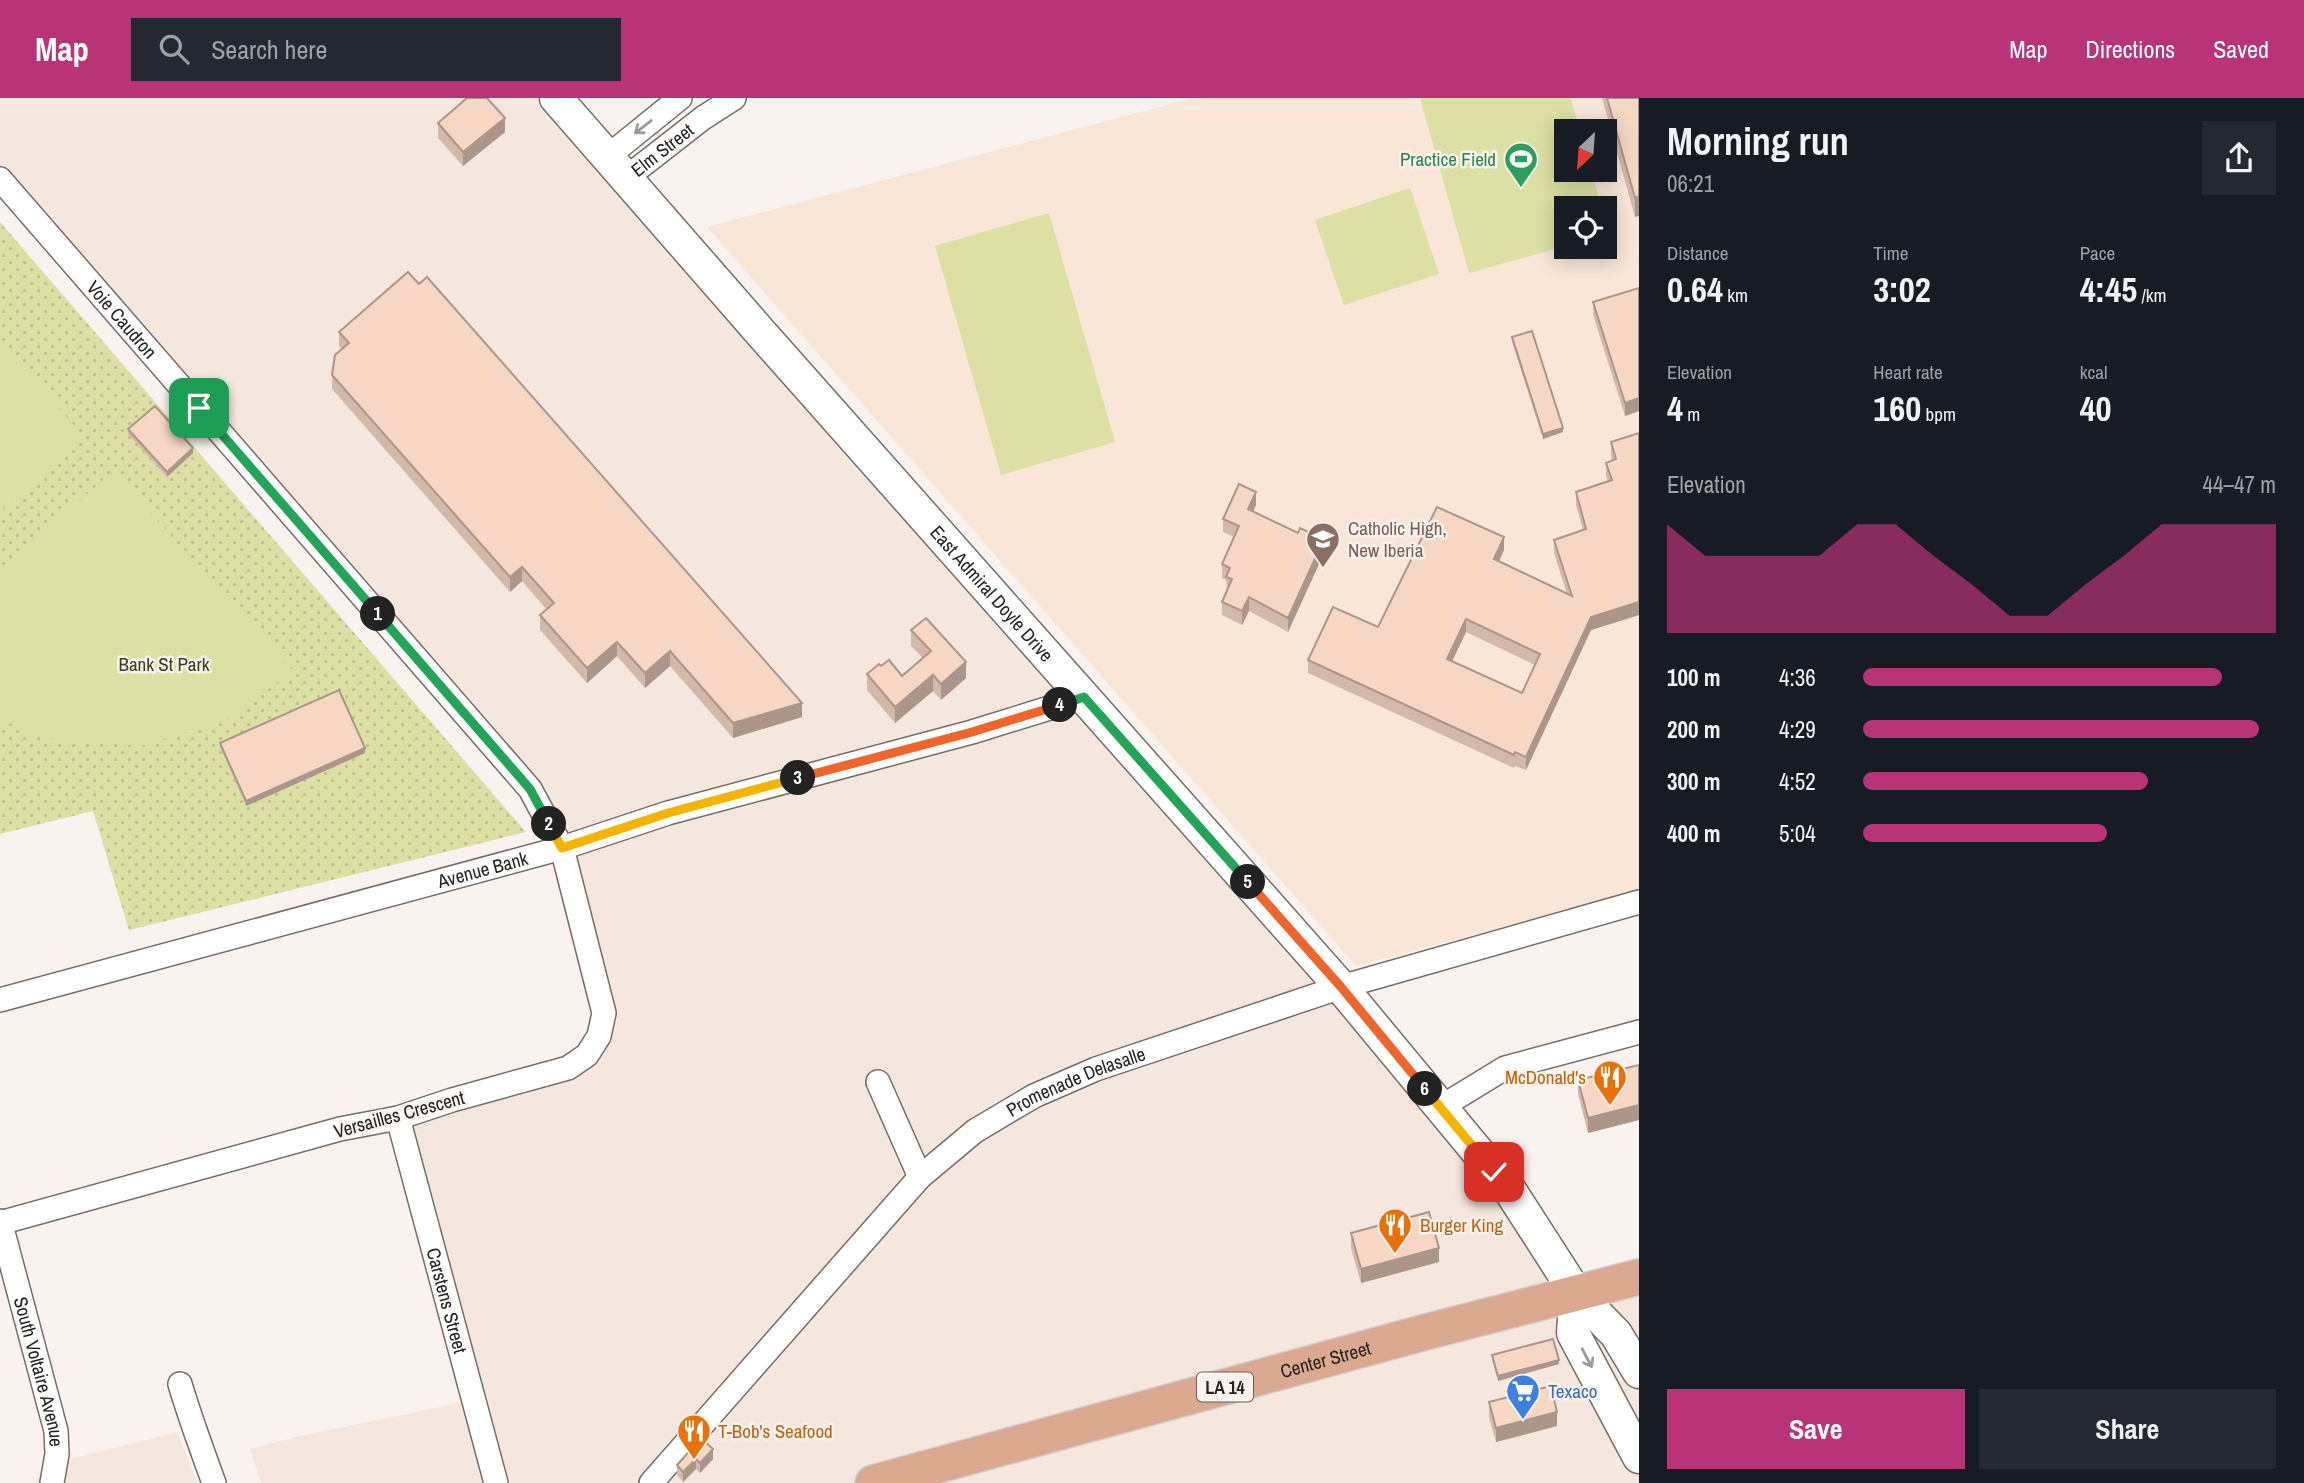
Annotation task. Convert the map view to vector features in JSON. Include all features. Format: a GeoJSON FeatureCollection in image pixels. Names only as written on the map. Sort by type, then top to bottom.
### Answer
{"type":"FeatureCollection","features":[{"type":"Feature","properties":{"kind":"main road","name":"East Admiral Doyle Drive"},"geometry":{"type":"LineString","coordinates":[[556,98],[1341,987],[1511,1192],[1576,1293],[1616,1334],[1639,1372]]}},
{"type":"Feature","properties":{"kind":"main road","name":"LA 14"},"geometry":{"type":"LineString","coordinates":[[1576,1293],[1639,1277]]}},
{"type":"Feature","properties":{"kind":"main road"},"geometry":{"type":"LineString","coordinates":[[1576,1293],[1573,1333],[1639,1457]]}},
{"type":"Feature","properties":{"kind":"main road","name":"Center Street"},"geometry":{"type":"LineString","coordinates":[[873,1483],[1576,1293]]}},
{"type":"Feature","properties":{"kind":"street","name":"Elm Street"},"geometry":{"type":"LineString","coordinates":[[617,168],[680,98]]}},
{"type":"Feature","properties":{"kind":"street","name":"Elm Street"},"geometry":{"type":"LineString","coordinates":[[617,168],[734,98]]}},
{"type":"Feature","properties":{"kind":"street","name":"Voie Caudron"},"geometry":{"type":"LineString","coordinates":[[0,179],[530,789],[562,848]]}},
{"type":"Feature","properties":{"kind":"street","name":"Avenue Bank"},"geometry":{"type":"LineString","coordinates":[[0,1000],[562,848],[668,813],[972,732],[1084,697]]}},
{"type":"Feature","properties":{"kind":"street","name":"Versailles Crescent"},"geometry":{"type":"LineString","coordinates":[[0,1222],[340,1129],[398,1118],[568,1068],[587,1055],[599,1036],[604,1013],[562,848]]}},
{"type":"Feature","properties":{"kind":"street","name":"Promenade Delasalle"},"geometry":{"type":"LineString","coordinates":[[651,1483],[920,1177],[975,1131],[1034,1096],[1096,1069],[1341,987],[1639,902]]}},
{"type":"Feature","properties":{"kind":"street"},"geometry":{"type":"LineString","coordinates":[[1441,1107],[1505,1068],[1639,1032]]}},
{"type":"Feature","properties":{"kind":"street"},"geometry":{"type":"LineString","coordinates":[[878,1082],[920,1177]]}},
{"type":"Feature","properties":{"kind":"street","name":"Carstens Street"},"geometry":{"type":"LineString","coordinates":[[398,1118],[496,1483]]}},
{"type":"Feature","properties":{"kind":"street","name":"South Voltaire Avenue"},"geometry":{"type":"LineString","coordinates":[[0,1222],[56,1431],[57,1454],[52,1483]]}},
{"type":"Feature","properties":{"kind":"street"},"geometry":{"type":"LineString","coordinates":[[180,1384],[192,1427],[203,1448],[214,1483]]}},
{"type":"Feature","properties":{"kind":"shaded area"},"geometry":{"type":"Polygon","coordinates":[[[0,98],[556,98],[1511,1192],[1576,1293],[874,1483],[261,1483],[250,1449],[474,1400],[398,1118],[568,1068],[604,1013],[530,789],[0,179],[0,98]]]}},
{"type":"Feature","properties":{"kind":"shaded area","name":"Catholic High, New Iberia"},"geometry":{"type":"Polygon","coordinates":[[[1193,98],[1639,98],[1639,891],[1356,966],[707,227],[1193,98]]]}},
{"type":"Feature","properties":{"kind":"shaded area"},"geometry":{"type":"Polygon","coordinates":[[[1639,1285],[1639,1483],[885,1483],[1639,1285]]]}},
{"type":"Feature","properties":{"kind":"shaded area"},"geometry":{"type":"Polygon","coordinates":[[[177,1432],[197,1483],[35,1483],[43,1466],[177,1432]]]}},
{"type":"Feature","properties":{"kind":"green space","name":"Practice Field"},"geometry":{"type":"Polygon","coordinates":[[[1420,98],[1571,98],[1577,119],[1554,119],[1554,182],[1594,182],[1599,196],[1554,196],[1554,249],[1469,273],[1420,98]]]}},
{"type":"Feature","properties":{"kind":"green space"},"geometry":{"type":"Polygon","coordinates":[[[1410,188],[1439,274],[1344,305],[1315,220],[1410,188]]]}},
{"type":"Feature","properties":{"kind":"green space"},"geometry":{"type":"Polygon","coordinates":[[[1049,213],[1115,442],[1001,475],[935,246],[1049,213]]]}},
{"type":"Feature","properties":{"kind":"green space","name":"Bank St Park"},"geometry":{"type":"Polygon","coordinates":[[[0,222],[526,832],[129,930],[93,811],[0,834],[0,222]]]}},
{"type":"Feature","properties":{"kind":"green space"},"geometry":{"type":"Polygon","coordinates":[[[0,339],[85,438],[0,511],[0,339]]]}},
{"type":"Feature","properties":{"kind":"green space"},"geometry":{"type":"Polygon","coordinates":[[[113,471],[293,671],[226,720],[142,746],[44,739],[0,718],[0,570],[113,471]]]}},
{"type":"Feature","properties":{"kind":"building"},"geometry":{"type":"Polygon","coordinates":[[[467,98],[487,98],[505,118],[463,152],[438,123],[467,98]]]}},
{"type":"Feature","properties":{"kind":"building"},"geometry":{"type":"Polygon","coordinates":[[[1607,98],[1639,98],[1639,196],[1635,198],[1617,134],[1617,119],[1613,119],[1607,98]]]}},
{"type":"Feature","properties":{"kind":"building"},"geometry":{"type":"Polygon","coordinates":[[[408,272],[419,284],[427,277],[802,703],[733,723],[670,651],[645,673],[617,642],[587,668],[540,615],[554,603],[522,567],[510,577],[332,375],[335,355],[349,343],[339,332],[408,272]]]}},
{"type":"Feature","properties":{"kind":"building"},"geometry":{"type":"Polygon","coordinates":[[[1639,288],[1639,398],[1625,403],[1593,302],[1639,288]]]}},
{"type":"Feature","properties":{"kind":"building"},"geometry":{"type":"Polygon","coordinates":[[[1532,331],[1563,428],[1543,434],[1512,337],[1532,331]]]}},
{"type":"Feature","properties":{"kind":"building"},"geometry":{"type":"Polygon","coordinates":[[[155,406],[193,448],[167,472],[128,429],[155,406]]]}},
{"type":"Feature","properties":{"kind":"building"},"geometry":{"type":"Polygon","coordinates":[[[1639,433],[1639,602],[1591,617],[1526,757],[1515,752],[1514,755],[1308,660],[1333,607],[1378,627],[1437,507],[1504,537],[1494,559],[1572,596],[1554,540],[1586,529],[1576,492],[1612,480],[1606,463],[1616,459],[1611,442],[1639,433]],[[1466,619],[1447,659],[1522,693],[1540,654],[1466,619]]]}},
{"type":"Feature","properties":{"kind":"building"},"geometry":{"type":"Polygon","coordinates":[[[1239,484],[1256,492],[1248,509],[1298,533],[1300,528],[1324,539],[1288,618],[1249,597],[1242,611],[1222,602],[1232,579],[1226,577],[1230,568],[1222,564],[1239,526],[1223,519],[1239,484]]]}},
{"type":"Feature","properties":{"kind":"building"},"geometry":{"type":"Polygon","coordinates":[[[926,618],[966,662],[941,684],[933,675],[895,707],[867,674],[889,660],[902,676],[931,651],[911,630],[926,618]]]}},
{"type":"Feature","properties":{"kind":"building"},"geometry":{"type":"Polygon","coordinates":[[[339,690],[365,748],[246,801],[220,743],[339,690]]]}},
{"type":"Feature","properties":{"kind":"building","name":"McDonald's"},"geometry":{"type":"Polygon","coordinates":[[[1639,1065],[1639,1105],[1588,1118],[1578,1080],[1639,1065]]]}},
{"type":"Feature","properties":{"kind":"building"},"geometry":{"type":"Polygon","coordinates":[[[1429,1212],[1439,1248],[1361,1269],[1351,1233],[1429,1212]]]}},
{"type":"Feature","properties":{"kind":"building"},"geometry":{"type":"Polygon","coordinates":[[[1553,1339],[1559,1360],[1498,1376],[1492,1355],[1553,1339]]]}},
{"type":"Feature","properties":{"kind":"building"},"geometry":{"type":"Polygon","coordinates":[[[1551,1386],[1557,1412],[1496,1428],[1489,1402],[1551,1386]]]}},
{"type":"Feature","properties":{"kind":"building"},"geometry":{"type":"Polygon","coordinates":[[[701,1438],[713,1449],[700,1463],[696,1459],[683,1472],[677,1465],[701,1438]]]}},
{"type":"Feature","properties":{"kind":"place","name":"Practice Field"},"geometry":{"type":"Point","coordinates":[1521,189]}},
{"type":"Feature","properties":{"kind":"place","name":"Catholic High, New Iberia"},"geometry":{"type":"Point","coordinates":[1323,569]}},
{"type":"Feature","properties":{"kind":"place","name":"McDonald's"},"geometry":{"type":"Point","coordinates":[1610,1107]}},
{"type":"Feature","properties":{"kind":"place","name":"Burger King"},"geometry":{"type":"Point","coordinates":[1395,1255]}},
{"type":"Feature","properties":{"kind":"place","name":"Texaco"},"geometry":{"type":"Point","coordinates":[1523,1421]}},
{"type":"Feature","properties":{"kind":"place","name":"T-Bob's Seafood"},"geometry":{"type":"Point","coordinates":[694,1461]}},
{"type":"Feature","properties":{"kind":"route"},"geometry":{"type":"LineString","coordinates":[[199,408],[530,789],[562,848],[668,813],[972,732],[1084,697],[1341,987],[1494,1172]]}}]}
